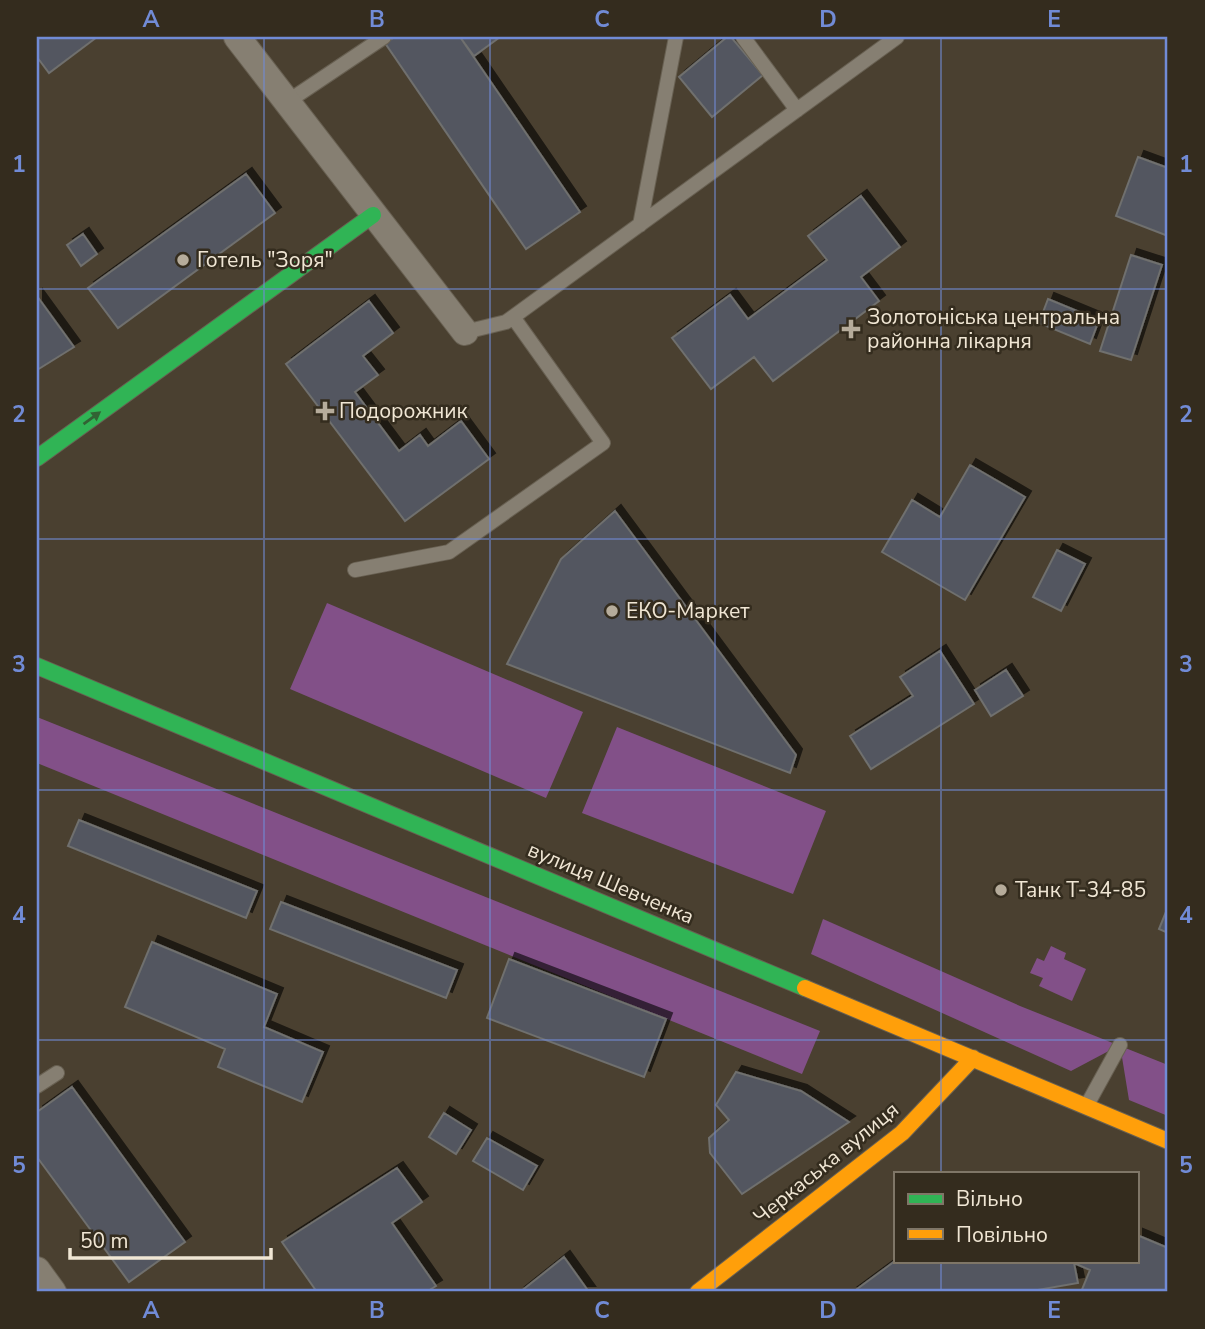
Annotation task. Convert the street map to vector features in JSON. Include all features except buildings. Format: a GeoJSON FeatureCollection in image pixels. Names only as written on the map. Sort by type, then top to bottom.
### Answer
{"type":"FeatureCollection","features":[{"type":"Feature","properties":{"kind":"main road"},"geometry":{"type":"LineString","coordinates":[[37,458],[373,215]]}},
{"type":"Feature","properties":{"kind":"main road","name":"вулиця Шевченка"},"geometry":{"type":"LineString","coordinates":[[37,666],[1168,1141]]}},
{"type":"Feature","properties":{"kind":"main road","name":"Черкаська вулиця"},"geometry":{"type":"LineString","coordinates":[[698,1292],[902,1133],[973,1058]]}},
{"type":"Feature","properties":{"kind":"street"},"geometry":{"type":"LineString","coordinates":[[237,37],[465,332]]}},
{"type":"Feature","properties":{"kind":"street"},"geometry":{"type":"LineString","coordinates":[[37,1270],[53,1292]]}},
{"type":"Feature","properties":{"kind":"lane"},"geometry":{"type":"LineString","coordinates":[[287,102],[384,37]]}},
{"type":"Feature","properties":{"kind":"lane"},"geometry":{"type":"LineString","coordinates":[[640,225],[676,37]]}},
{"type":"Feature","properties":{"kind":"lane"},"geometry":{"type":"LineString","coordinates":[[743,37],[797,110]]}},
{"type":"Feature","properties":{"kind":"lane"},"geometry":{"type":"LineString","coordinates":[[465,332],[506,322],[897,37]]}},
{"type":"Feature","properties":{"kind":"lane"},"geometry":{"type":"LineString","coordinates":[[355,570],[449,552],[603,443],[513,317]]}},
{"type":"Feature","properties":{"kind":"lane"},"geometry":{"type":"LineString","coordinates":[[1087,1106],[1120,1045]]}},
{"type":"Feature","properties":{"kind":"lane"},"geometry":{"type":"LineString","coordinates":[[37,1086],[57,1073]]}},
{"type":"Feature","properties":{"kind":"shaded area"},"geometry":{"type":"Polygon","coordinates":[[[327,603],[583,712],[546,798],[290,689],[327,603]]]}},
{"type":"Feature","properties":{"kind":"shaded area"},"geometry":{"type":"Polygon","coordinates":[[[37,717],[820,1031],[802,1074],[37,763],[37,717]]]}},
{"type":"Feature","properties":{"kind":"shaded area"},"geometry":{"type":"Polygon","coordinates":[[[617,727],[826,811],[793,894],[582,813],[617,727]]]}},
{"type":"Feature","properties":{"kind":"shaded area"},"geometry":{"type":"Polygon","coordinates":[[[823,919],[1020,1006],[1119,1045],[1071,1071],[811,954],[823,919]]]}},
{"type":"Feature","properties":{"kind":"shaded area"},"geometry":{"type":"Polygon","coordinates":[[[1051,946],[1066,953],[1064,959],[1086,969],[1072,1001],[1039,986],[1043,978],[1030,973],[1037,958],[1044,961],[1051,946]]]}},
{"type":"Feature","properties":{"kind":"shaded area"},"geometry":{"type":"Polygon","coordinates":[[[1120,1046],[1168,1065],[1168,1116],[1129,1100],[1120,1046]]]}},
{"type":"Feature","properties":{"kind":"traffic: fast"},"geometry":{"type":"LineString","coordinates":[[37,458],[373,215]]}},
{"type":"Feature","properties":{"kind":"traffic: fast"},"geometry":{"type":"LineString","coordinates":[[37,666],[805,988]]}},
{"type":"Feature","properties":{"kind":"traffic: slow"},"geometry":{"type":"LineString","coordinates":[[805,988],[1168,1141]]}},
{"type":"Feature","properties":{"kind":"traffic: slow"},"geometry":{"type":"LineString","coordinates":[[698,1292],[902,1133],[973,1058]]}},
{"type":"Feature","properties":{"kind":"place","name":"Готель \"Зоря\""},"geometry":{"type":"Point","coordinates":[183,260]}},
{"type":"Feature","properties":{"kind":"place","name":"Золотоніська центральна районна лікарня"},"geometry":{"type":"Point","coordinates":[851,329]}},
{"type":"Feature","properties":{"kind":"place","name":"Подорожник"},"geometry":{"type":"Point","coordinates":[325,411]}},
{"type":"Feature","properties":{"kind":"place","name":"ЕКО-Маркет"},"geometry":{"type":"Point","coordinates":[612,611]}},
{"type":"Feature","properties":{"kind":"place","name":"Танк Т-34-85"},"geometry":{"type":"Point","coordinates":[1001,890]}}]}
